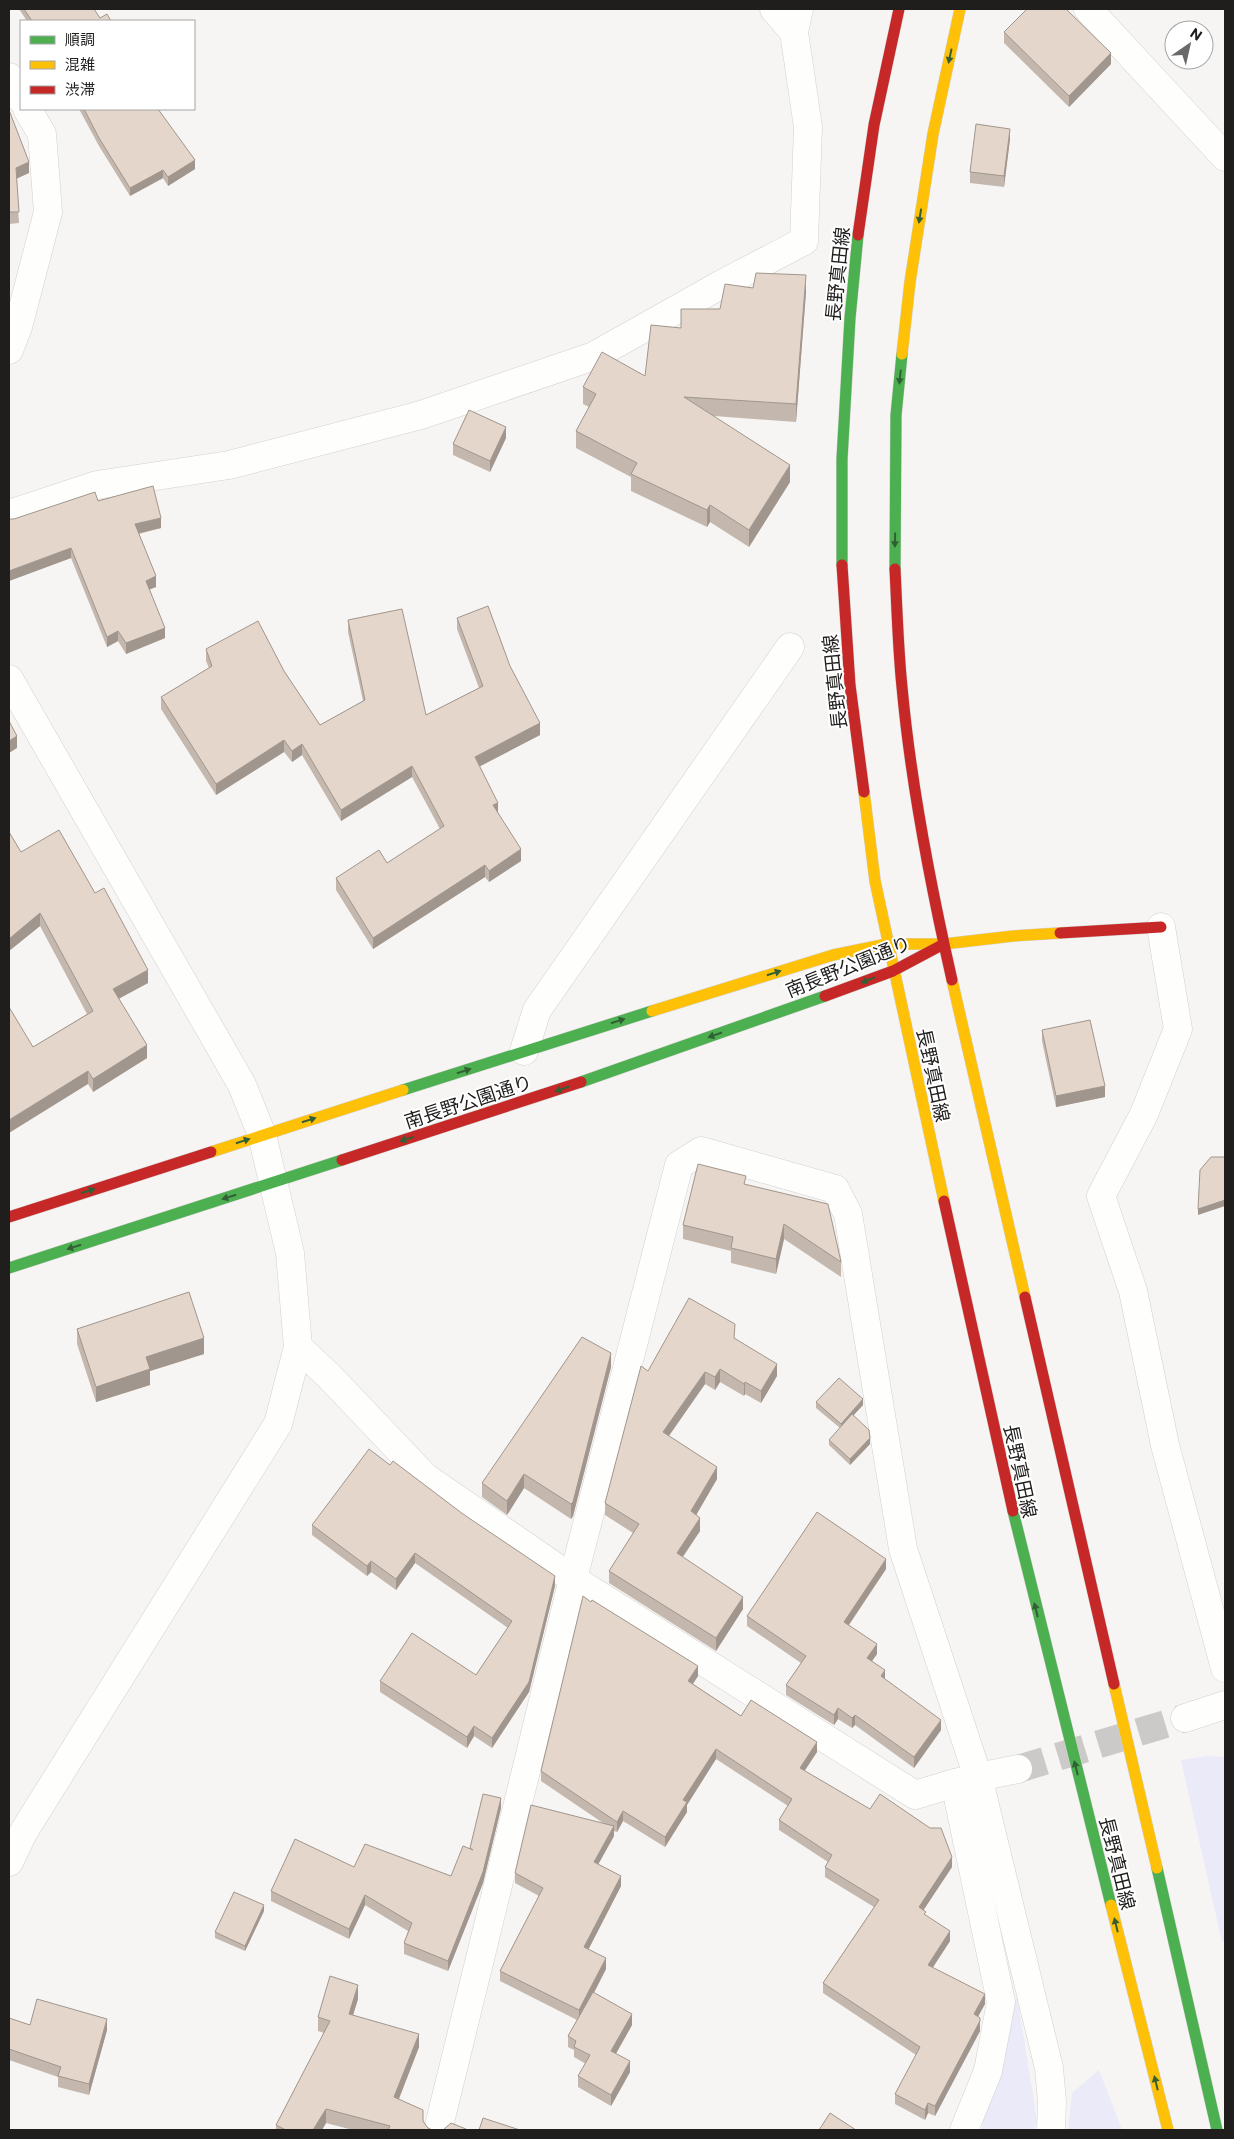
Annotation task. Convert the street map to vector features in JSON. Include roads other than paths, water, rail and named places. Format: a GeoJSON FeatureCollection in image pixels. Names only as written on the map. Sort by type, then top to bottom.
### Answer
{"type":"FeatureCollection","features":[{"type":"Feature","properties":{"kind":"main road","name":"長野真田線"},"geometry":{"type":"LineString","coordinates":[[899,9],[874,126],[859,229],[850,318],[842,459],[842,583],[850,685],[875,881],[887,944],[1019,1540],[1168,2130]]}},
{"type":"Feature","properties":{"kind":"main road","name":"長野真田線"},"geometry":{"type":"LineString","coordinates":[[960,9],[933,134],[910,282],[896,415],[894,550],[902,687],[923,842],[944,944],[1217,2130]]}},
{"type":"Feature","properties":{"kind":"main road"},"geometry":{"type":"LineString","coordinates":[[944,944],[1013,936],[1160,927]]}},
{"type":"Feature","properties":{"kind":"main road","name":"南長野公園通り"},"geometry":{"type":"LineString","coordinates":[[9,1217],[524,1051],[833,955],[887,944],[944,944]]}},
{"type":"Feature","properties":{"kind":"main road","name":"南長野公園通り"},"geometry":{"type":"LineString","coordinates":[[9,1268],[541,1096],[737,1028],[893,971],[944,944]]}},
{"type":"Feature","properties":{"kind":"street"},"geometry":{"type":"LineString","coordinates":[[9,514],[97,485],[229,466],[421,415],[594,356],[722,284],[804,242],[808,127],[796,20],[774,9]]}},
{"type":"Feature","properties":{"kind":"street"},"geometry":{"type":"LineString","coordinates":[[1088,9],[1225,157]]}},
{"type":"Feature","properties":{"kind":"street"},"geometry":{"type":"LineString","coordinates":[[9,77],[20,97]]}},
{"type":"Feature","properties":{"kind":"street"},"geometry":{"type":"LineString","coordinates":[[9,350],[18,327],[48,212],[42,134],[28,110]]}},
{"type":"Feature","properties":{"kind":"street"},"geometry":{"type":"LineString","coordinates":[[524,1051],[537,1010],[790,647]]}},
{"type":"Feature","properties":{"kind":"street"},"geometry":{"type":"LineString","coordinates":[[9,679],[242,1085],[262,1135],[275,1182],[290,1253],[298,1347],[278,1424],[24,1831],[9,1862]]}},
{"type":"Feature","properties":{"kind":"street"},"geometry":{"type":"LineString","coordinates":[[1160,927],[1178,1029],[1144,1114],[1101,1196],[1133,1291],[1165,1445],[1225,1668]]}},
{"type":"Feature","properties":{"kind":"street"},"geometry":{"type":"LineString","coordinates":[[438,2130],[573,1579],[679,1165],[701,1151],[835,1189],[848,1214],[903,1549],[966,1780],[1050,2068],[1051,2130]]}},
{"type":"Feature","properties":{"kind":"street"},"geometry":{"type":"LineString","coordinates":[[298,1347],[330,1377],[425,1477],[573,1579],[915,1795],[966,1780],[1018,1769]]}},
{"type":"Feature","properties":{"kind":"street"},"geometry":{"type":"LineString","coordinates":[[1185,1718],[1225,1705]]}},
{"type":"Feature","properties":{"kind":"street"},"geometry":{"type":"LineString","coordinates":[[964,2130],[988,2071],[1001,2002],[966,1780]]}},
{"type":"Feature","properties":{"kind":"tunnel"},"geometry":{"type":"LineString","coordinates":[[1018,1769],[1185,1718]]}}]}
